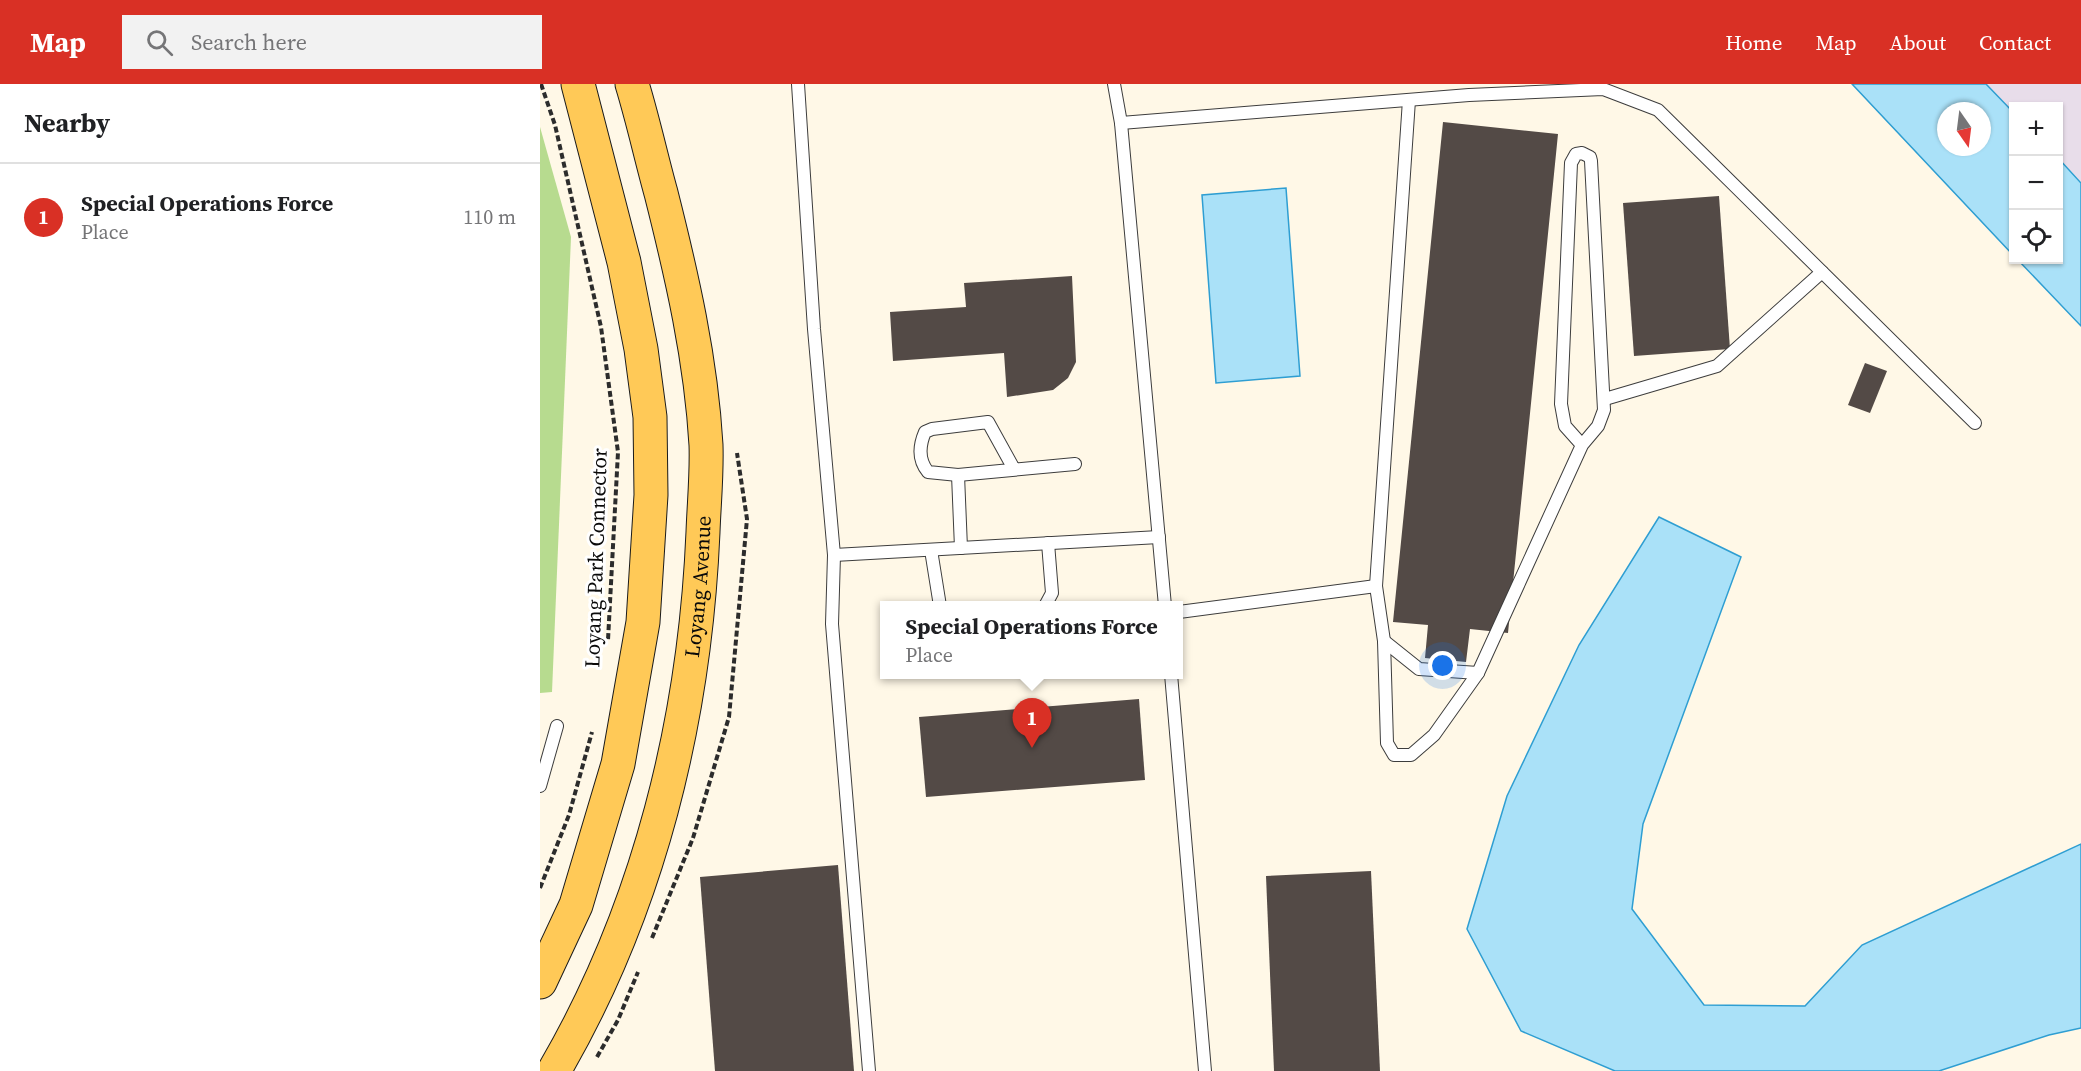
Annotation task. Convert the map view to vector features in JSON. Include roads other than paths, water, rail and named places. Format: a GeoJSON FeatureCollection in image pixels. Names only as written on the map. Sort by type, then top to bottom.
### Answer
{"type":"FeatureCollection","features":[{"type":"Feature","properties":{"kind":"main road"},"geometry":{"type":"LineString","coordinates":[[540,982],[576,904],[618,764],[643,622],[651,495],[650,417],[641,349],[624,262],[578,84]]}},
{"type":"Feature","properties":{"kind":"main road","name":"Loyang Avenue"},"geometry":{"type":"LineString","coordinates":[[554,1071],[597,990],[651,845],[671,774],[691,671],[701,576],[706,447],[698,366],[682,275],[632,84]]}},
{"type":"Feature","properties":{"kind":"lane"},"geometry":{"type":"LineString","coordinates":[[798,84],[814,329],[834,555],[832,624],[869,1071]]}},
{"type":"Feature","properties":{"kind":"lane"},"geometry":{"type":"LineString","coordinates":[[1114,84],[1121,123],[1165,601]]}},
{"type":"Feature","properties":{"kind":"lane"},"geometry":{"type":"LineString","coordinates":[[1121,123],[1409,100],[1603,89],[1658,110],[1975,423]]}},
{"type":"Feature","properties":{"kind":"lane"},"geometry":{"type":"LineString","coordinates":[[1409,100],[1376,586],[1384,640],[1387,743],[1394,755],[1411,755],[1434,735],[1478,673],[1582,445],[1598,426],[1605,399],[1591,161],[1590,157],[1582,153],[1576,154],[1571,163],[1561,404],[1565,426],[1582,445]]}},
{"type":"Feature","properties":{"kind":"lane"},"geometry":{"type":"LineString","coordinates":[[1605,399],[1717,366],[1822,272]]}},
{"type":"Feature","properties":{"kind":"lane"},"geometry":{"type":"LineString","coordinates":[[1014,469],[988,422],[925,432],[921,442],[923,466],[928,472],[958,475],[1075,464]]}},
{"type":"Feature","properties":{"kind":"lane"},"geometry":{"type":"LineString","coordinates":[[958,475],[961,548]]}},
{"type":"Feature","properties":{"kind":"lane"},"geometry":{"type":"LineString","coordinates":[[834,555],[1159,537]]}},
{"type":"Feature","properties":{"kind":"lane"},"geometry":{"type":"LineString","coordinates":[[1048,543],[1052,593],[1048,601]]}},
{"type":"Feature","properties":{"kind":"lane"},"geometry":{"type":"LineString","coordinates":[[931,550],[939,601]]}},
{"type":"Feature","properties":{"kind":"lane"},"geometry":{"type":"LineString","coordinates":[[1183,611],[1376,586]]}},
{"type":"Feature","properties":{"kind":"lane"},"geometry":{"type":"LineString","coordinates":[[1384,640],[1419,669],[1478,673]]}},
{"type":"Feature","properties":{"kind":"lane"},"geometry":{"type":"LineString","coordinates":[[1171,679],[1205,1071]]}},
{"type":"Feature","properties":{"kind":"lane"},"geometry":{"type":"LineString","coordinates":[[540,786],[543,763],[557,726]]}},
{"type":"Feature","properties":{"kind":"water"},"geometry":{"type":"Polygon","coordinates":[[[1852,84],[1986,84],[2009,108],[2009,251],[1852,84]]]}},
{"type":"Feature","properties":{"kind":"water"},"geometry":{"type":"Polygon","coordinates":[[[2063,163],[2081,183],[2081,326],[2022,264],[2063,264],[2063,163]]]}},
{"type":"Feature","properties":{"kind":"water"},"geometry":{"type":"Polygon","coordinates":[[[1286,188],[1300,376],[1216,383],[1202,195],[1286,188]]]}},
{"type":"Feature","properties":{"kind":"water"},"geometry":{"type":"Polygon","coordinates":[[[1659,517],[1741,557],[1643,824],[1632,909],[1704,1005],[1805,1006],[1862,945],[2081,844],[2081,1028],[2049,1035],[1939,1071],[1615,1071],[1521,1031],[1467,929],[1507,796],[1579,645],[1659,517]]]}},
{"type":"Feature","properties":{"kind":"place","name":"Special Operations Force"},"geometry":{"type":"Point","coordinates":[1032,748]}}]}
